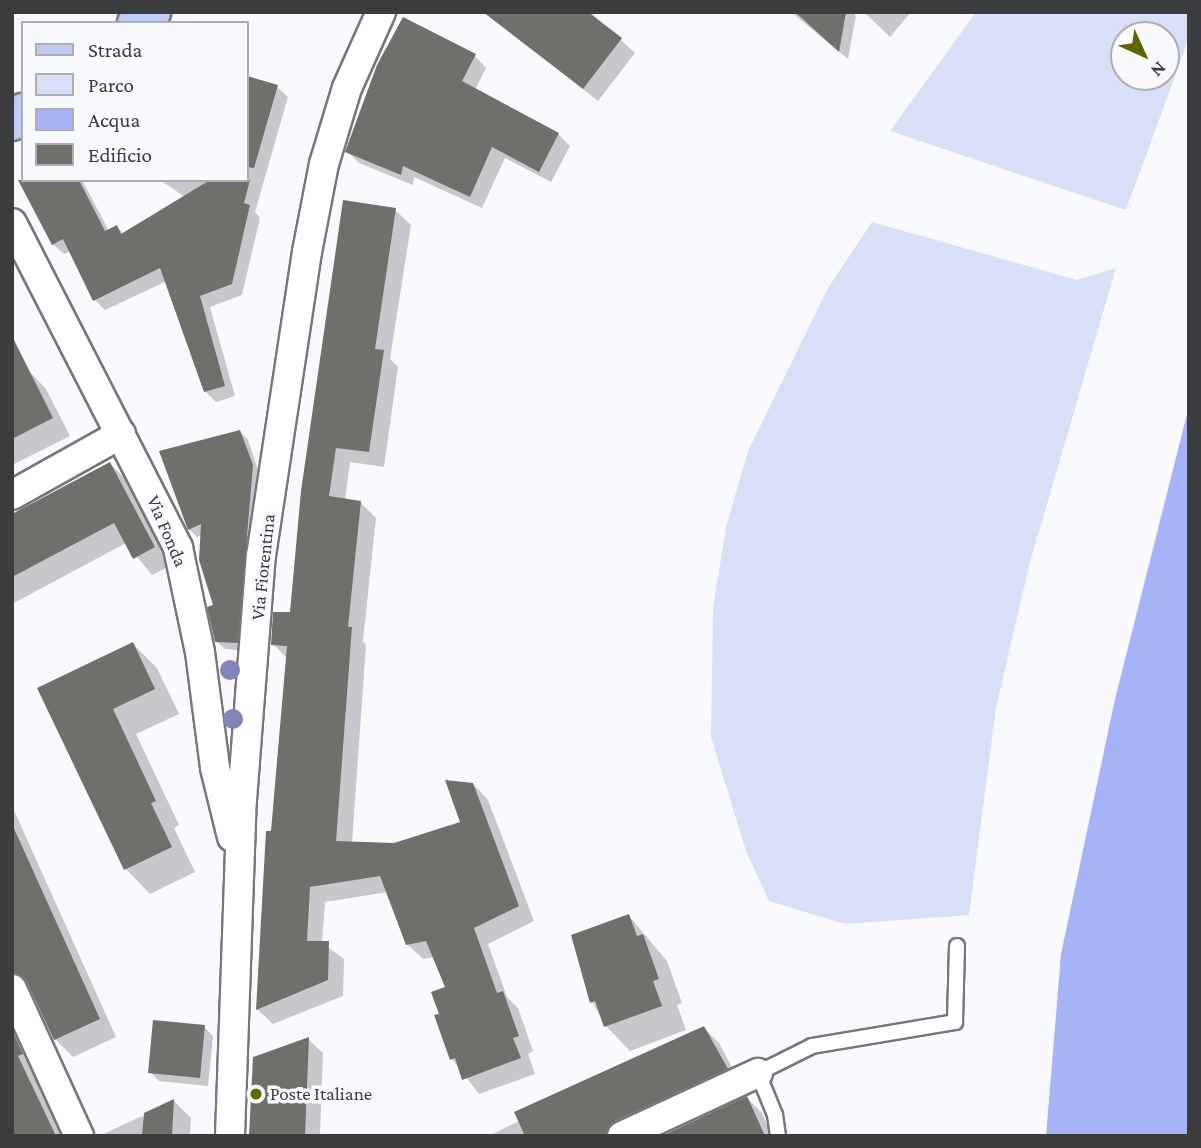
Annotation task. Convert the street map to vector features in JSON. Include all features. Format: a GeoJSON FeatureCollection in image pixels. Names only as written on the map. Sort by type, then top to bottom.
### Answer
{"type":"FeatureCollection","features":[{"type":"Feature","properties":{"kind":"street","name":"Via Fiorentina"},"geometry":{"type":"LineString","coordinates":[[230,1136],[239,867],[261,556],[307,252],[342,103],[381,12]]}},
{"type":"Feature","properties":{"kind":"street","name":"Via Fonda"},"geometry":{"type":"LineString","coordinates":[[12,223],[121,434],[184,567],[200,652],[215,768],[239,867]]}},
{"type":"Feature","properties":{"kind":"street"},"geometry":{"type":"LineString","coordinates":[[12,495],[121,434]]}},
{"type":"Feature","properties":{"kind":"street"},"geometry":{"type":"LineString","coordinates":[[12,989],[79,1136]]}},
{"type":"Feature","properties":{"kind":"street"},"geometry":{"type":"LineString","coordinates":[[622,1136],[758,1073]]}},
{"type":"Feature","properties":{"kind":"lane"},"geometry":{"type":"LineString","coordinates":[[778,1136],[775,1115],[758,1073],[812,1046],[954,1022],[957,946]]}},
{"type":"Feature","properties":{"kind":"green space"},"geometry":{"type":"Polygon","coordinates":[[[976,12],[1189,12],[1189,38],[1180,63],[1180,21],[1110,21],[1110,91],[1170,91],[1126,210],[890,131],[976,12]]]}},
{"type":"Feature","properties":{"kind":"green space"},"geometry":{"type":"Polygon","coordinates":[[[872,222],[1077,280],[1116,268],[1029,566],[996,708],[969,915],[845,924],[769,901],[746,851],[711,737],[713,608],[726,527],[748,451],[828,288],[872,222]]]}},
{"type":"Feature","properties":{"kind":"water"},"geometry":{"type":"Polygon","coordinates":[[[1189,406],[1189,1136],[1046,1136],[1061,954],[1115,699],[1189,406]]]}},
{"type":"Feature","properties":{"kind":"building"},"geometry":{"type":"Polygon","coordinates":[[[483,12],[588,12],[622,38],[583,89],[483,12]]]}},
{"type":"Feature","properties":{"kind":"building"},"geometry":{"type":"Polygon","coordinates":[[[795,12],[846,12],[839,52],[795,12]]]}},
{"type":"Feature","properties":{"kind":"building"},"geometry":{"type":"Polygon","coordinates":[[[403,17],[476,54],[462,81],[559,133],[539,172],[492,147],[470,197],[403,166],[401,175],[345,152],[377,65],[403,17]]]}},
{"type":"Feature","properties":{"kind":"building"},"geometry":{"type":"Polygon","coordinates":[[[248,76],[278,85],[254,168],[248,167],[248,76]]]}},
{"type":"Feature","properties":{"kind":"building"},"geometry":{"type":"Polygon","coordinates":[[[18,180],[80,182],[105,231],[117,225],[121,234],[207,182],[250,180],[244,203],[250,205],[232,284],[200,296],[225,386],[204,392],[160,268],[93,301],[63,239],[52,245],[18,180]]]}},
{"type":"Feature","properties":{"kind":"building"},"geometry":{"type":"Polygon","coordinates":[[[343,200],[396,208],[375,349],[384,350],[369,452],[336,448],[329,496],[361,501],[348,627],[352,627],[336,841],[394,843],[460,822],[445,780],[473,783],[519,906],[474,928],[497,993],[503,991],[519,1036],[513,1038],[521,1058],[462,1080],[455,1058],[450,1060],[434,1015],[439,1014],[431,992],[445,987],[426,941],[406,945],[380,876],[310,887],[307,941],[329,941],[328,980],[256,1010],[266,831],[271,831],[287,646],[271,645],[273,612],[290,612],[301,491],[343,200]]]}},
{"type":"Feature","properties":{"kind":"building"},"geometry":{"type":"Polygon","coordinates":[[[12,336],[53,418],[12,439],[12,336]]]}},
{"type":"Feature","properties":{"kind":"building"},"geometry":{"type":"Polygon","coordinates":[[[240,430],[253,465],[238,643],[215,642],[207,607],[213,605],[199,560],[201,524],[188,530],[159,451],[240,430]]]}},
{"type":"Feature","properties":{"kind":"building"},"geometry":{"type":"Polygon","coordinates":[[[110,462],[155,547],[133,559],[114,523],[12,577],[12,514],[110,462]]]}},
{"type":"Feature","properties":{"kind":"building"},"geometry":{"type":"Polygon","coordinates":[[[133,642],[155,689],[113,709],[156,801],[151,803],[172,847],[124,870],[37,688],[133,642]]]}},
{"type":"Feature","properties":{"kind":"building"},"geometry":{"type":"Polygon","coordinates":[[[12,824],[100,1019],[54,1040],[27,982],[12,973],[12,824]]]}},
{"type":"Feature","properties":{"kind":"building"},"geometry":{"type":"Polygon","coordinates":[[[629,914],[637,936],[643,934],[659,979],[653,981],[662,1006],[604,1027],[595,1001],[590,1003],[571,935],[629,914]]]}},
{"type":"Feature","properties":{"kind":"building"},"geometry":{"type":"Polygon","coordinates":[[[153,1020],[205,1025],[200,1078],[148,1073],[153,1020]]]}},
{"type":"Feature","properties":{"kind":"building"},"geometry":{"type":"Polygon","coordinates":[[[704,1026],[728,1069],[615,1121],[606,1136],[525,1136],[514,1112],[704,1026]]]}},
{"type":"Feature","properties":{"kind":"building"},"geometry":{"type":"Polygon","coordinates":[[[12,1030],[23,1054],[18,1056],[56,1136],[12,1136],[12,1030]]]}},
{"type":"Feature","properties":{"kind":"building"},"geometry":{"type":"Polygon","coordinates":[[[309,1037],[305,1136],[249,1136],[253,1057],[309,1037]]]}},
{"type":"Feature","properties":{"kind":"building"},"geometry":{"type":"Polygon","coordinates":[[[747,1096],[765,1136],[662,1136],[747,1096]]]}},
{"type":"Feature","properties":{"kind":"building"},"geometry":{"type":"Polygon","coordinates":[[[174,1099],[172,1136],[142,1136],[144,1113],[174,1099]]]}},
{"type":"Feature","properties":{"kind":"place","name":"Poste Italiane"},"geometry":{"type":"Point","coordinates":[256,1094]}}]}
